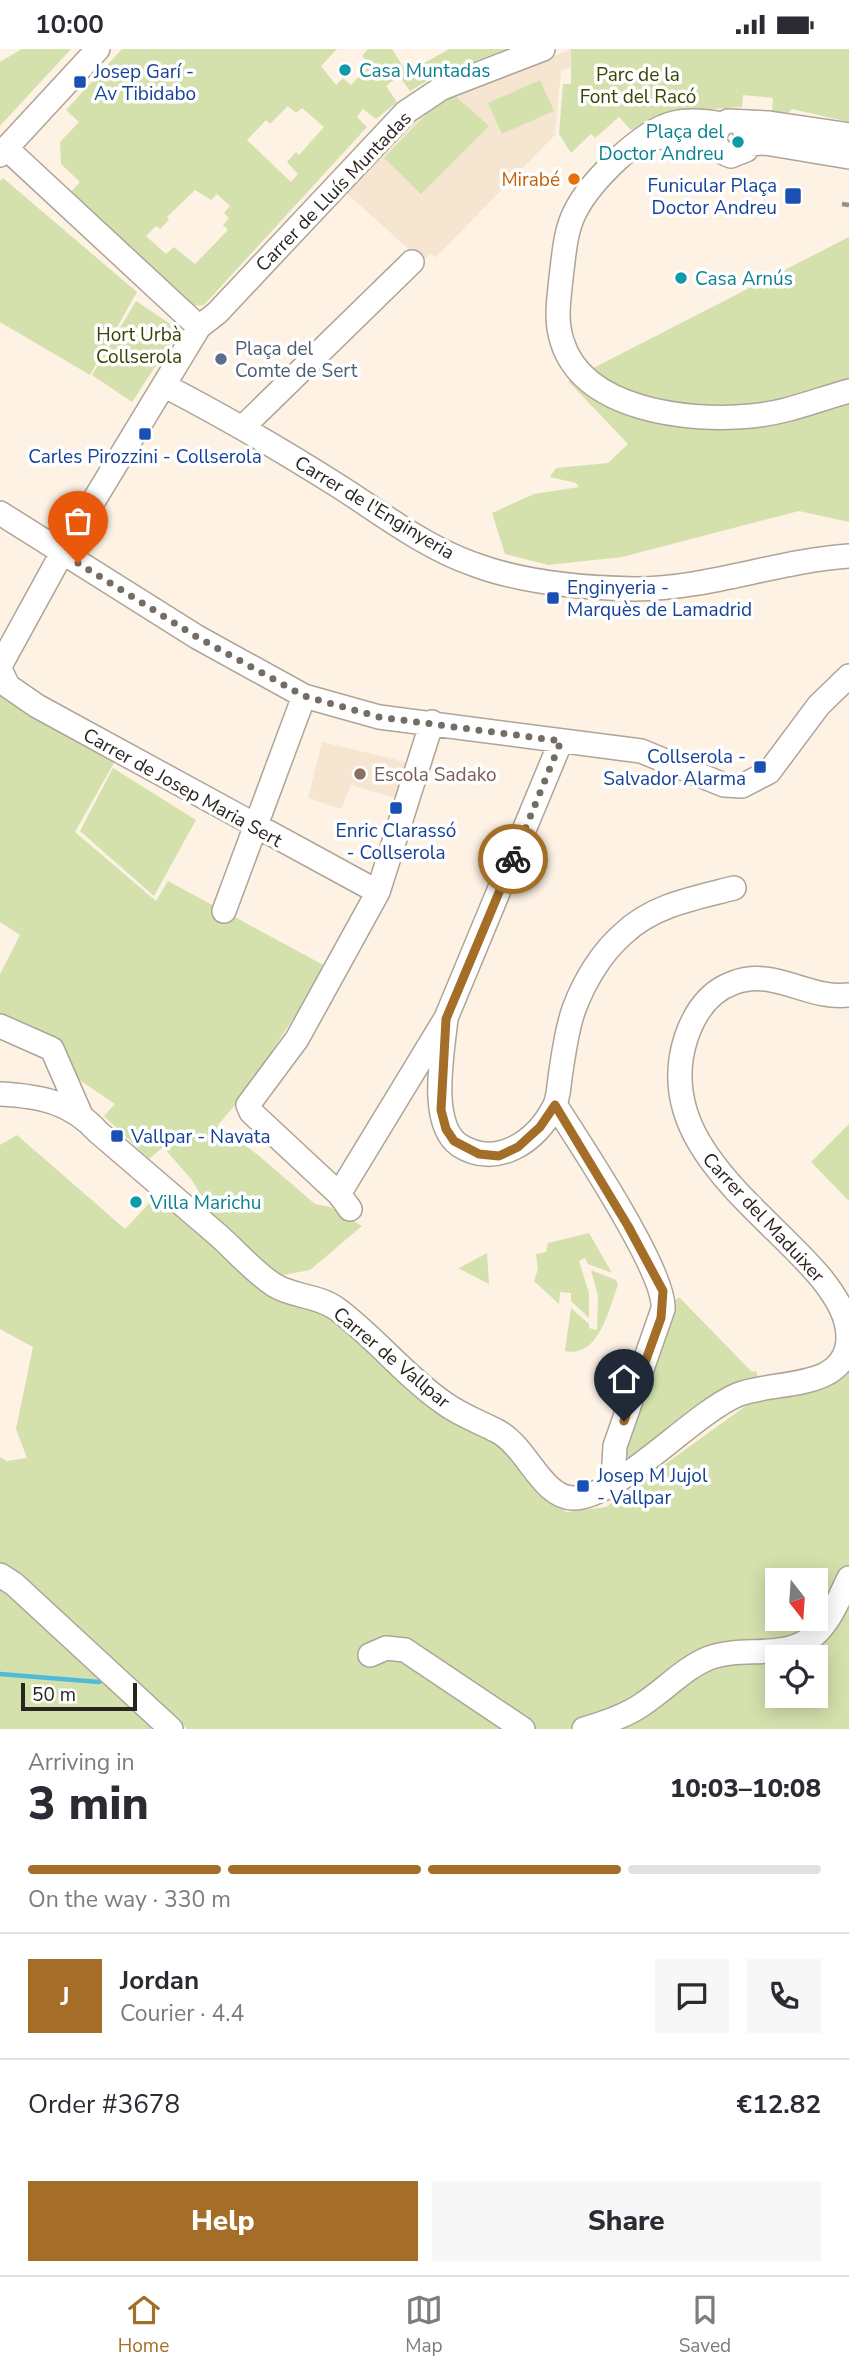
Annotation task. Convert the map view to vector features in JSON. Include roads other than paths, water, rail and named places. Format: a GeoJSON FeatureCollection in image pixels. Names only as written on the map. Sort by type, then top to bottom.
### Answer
{"type":"FeatureCollection","features":[{"type":"Feature","properties":{"kind":"street"},"geometry":{"type":"LineString","coordinates":[[98,49],[3,151],[199,327]]}},
{"type":"Feature","properties":{"kind":"street","name":"Carrer de Lluís Muntadas"},"geometry":{"type":"LineString","coordinates":[[0,668],[62,553],[199,327],[217,313],[406,112],[442,88],[543,49]]}},
{"type":"Feature","properties":{"kind":"street"},"geometry":{"type":"LineString","coordinates":[[849,157],[765,143],[731,133],[674,123],[660,128],[601,177],[575,211],[564,254],[558,323],[562,343],[572,363],[598,388],[653,410],[714,418],[775,413],[849,391]]}},
{"type":"Feature","properties":{"kind":"street"},"geometry":{"type":"LineString","coordinates":[[731,133],[769,123],[849,135]]}},
{"type":"Feature","properties":{"kind":"street"},"geometry":{"type":"LineString","coordinates":[[242,428],[412,262]]}},
{"type":"Feature","properties":{"kind":"street","name":"Carrer de l'Enginyeria"},"geometry":{"type":"LineString","coordinates":[[165,386],[242,428],[425,542],[470,563],[508,575],[595,587],[670,588],[806,561],[849,556]]}},
{"type":"Feature","properties":{"kind":"street"},"geometry":{"type":"LineString","coordinates":[[0,513],[197,637],[304,696],[379,717],[641,751],[716,782],[742,786],[769,772],[819,705],[849,675]]}},
{"type":"Feature","properties":{"kind":"street","name":"Carrer de Josep Maria Sert"},"geometry":{"type":"LineString","coordinates":[[0,668],[8,686],[37,706],[378,892]]}},
{"type":"Feature","properties":{"kind":"street"},"geometry":{"type":"LineString","coordinates":[[224,911],[304,696]]}},
{"type":"Feature","properties":{"kind":"street"},"geometry":{"type":"LineString","coordinates":[[432,722],[378,892],[297,1039],[248,1105],[251,1112],[345,1201],[446,1019],[561,741]]}},
{"type":"Feature","properties":{"kind":"street"},"geometry":{"type":"LineString","coordinates":[[446,1019],[441,1110],[446,1129],[454,1141],[479,1154],[499,1156],[518,1147],[540,1127],[555,1105],[562,1059],[578,999],[595,967],[621,935],[642,918],[678,902],[734,888]]}},
{"type":"Feature","properties":{"kind":"street","name":"Carrer del Maduixer"},"geometry":{"type":"LineString","coordinates":[[828,1373],[842,1359],[848,1344],[848,1332],[840,1305],[811,1266],[701,1150],[683,1099],[680,1065],[688,1031],[700,1008],[719,989],[731,983],[767,978],[826,996],[849,995]]}},
{"type":"Feature","properties":{"kind":"street"},"geometry":{"type":"LineString","coordinates":[[0,1025],[52,1049],[80,1113]]}},
{"type":"Feature","properties":{"kind":"street","name":"Carrer de Vallpar"},"geometry":{"type":"LineString","coordinates":[[0,1094],[36,1098],[80,1113],[98,1132],[269,1281],[338,1309],[443,1403],[509,1438],[554,1493],[578,1498],[614,1481],[639,1467],[671,1438],[732,1397],[762,1386],[810,1381],[828,1373]]}},
{"type":"Feature","properties":{"kind":"street"},"geometry":{"type":"LineString","coordinates":[[555,1105],[628,1226],[663,1291],[661,1318],[615,1446],[614,1481]]}},
{"type":"Feature","properties":{"kind":"street"},"geometry":{"type":"LineString","coordinates":[[0,1576],[13,1584],[171,1729]]}},
{"type":"Feature","properties":{"kind":"street"},"geometry":{"type":"LineString","coordinates":[[584,1729],[630,1712],[688,1669],[712,1657],[736,1651],[786,1649],[802,1644],[826,1624],[849,1578]]}},
{"type":"Feature","properties":{"kind":"street"},"geometry":{"type":"LineString","coordinates":[[370,1655],[386,1648],[405,1650],[523,1729]]}},
{"type":"Feature","properties":{"kind":"waterway"},"geometry":{"type":"LineString","coordinates":[[0,1674],[99,1682]]}},
{"type":"Feature","properties":{"kind":"railway"},"geometry":{"type":"LineString","coordinates":[[842,204],[849,205]]}},
{"type":"Feature","properties":{"kind":"place","name":"Casa Muntadas"},"geometry":{"type":"Point","coordinates":[345,70]}},
{"type":"Feature","properties":{"kind":"place","name":"Josep Garí - Av Tibidabo"},"geometry":{"type":"Point","coordinates":[80,82]}},
{"type":"Feature","properties":{"kind":"place","name":"Plaça del Doctor Andreu"},"geometry":{"type":"Point","coordinates":[738,142]}},
{"type":"Feature","properties":{"kind":"place","name":"Mirabé"},"geometry":{"type":"Point","coordinates":[574,179]}},
{"type":"Feature","properties":{"kind":"place","name":"Funicular Plaça Doctor Andreu"},"geometry":{"type":"Point","coordinates":[793,196]}},
{"type":"Feature","properties":{"kind":"place","name":"Casa Arnús"},"geometry":{"type":"Point","coordinates":[681,278]}},
{"type":"Feature","properties":{"kind":"place","name":"Plaça del Comte de Sert"},"geometry":{"type":"Point","coordinates":[221,359]}},
{"type":"Feature","properties":{"kind":"place","name":"Carles Pirozzini - Collserola"},"geometry":{"type":"Point","coordinates":[145,434]}},
{"type":"Feature","properties":{"kind":"place","name":"Enginyeria - Marquès de Lamadrid"},"geometry":{"type":"Point","coordinates":[553,598]}},
{"type":"Feature","properties":{"kind":"place","name":"Collserola - Salvador Alarma"},"geometry":{"type":"Point","coordinates":[760,767]}},
{"type":"Feature","properties":{"kind":"place","name":"Escola Sadako"},"geometry":{"type":"Point","coordinates":[360,774]}},
{"type":"Feature","properties":{"kind":"place","name":"Enric Clarassó - Collserola"},"geometry":{"type":"Point","coordinates":[396,808]}},
{"type":"Feature","properties":{"kind":"place","name":"Vallpar - Navata"},"geometry":{"type":"Point","coordinates":[117,1136]}},
{"type":"Feature","properties":{"kind":"place","name":"Villa Marichu"},"geometry":{"type":"Point","coordinates":[136,1202]}},
{"type":"Feature","properties":{"kind":"place","name":"Josep M Jujol - Vallpar"},"geometry":{"type":"Point","coordinates":[583,1486]}},
{"type":"Feature","properties":{"kind":"park label","name":"Parc de la Font del Racó"},"geometry":{"type":"Point","coordinates":[638,85]}},
{"type":"Feature","properties":{"kind":"park label","name":"Hort Urbà Collserola"},"geometry":{"type":"Point","coordinates":[139,345]}}]}
